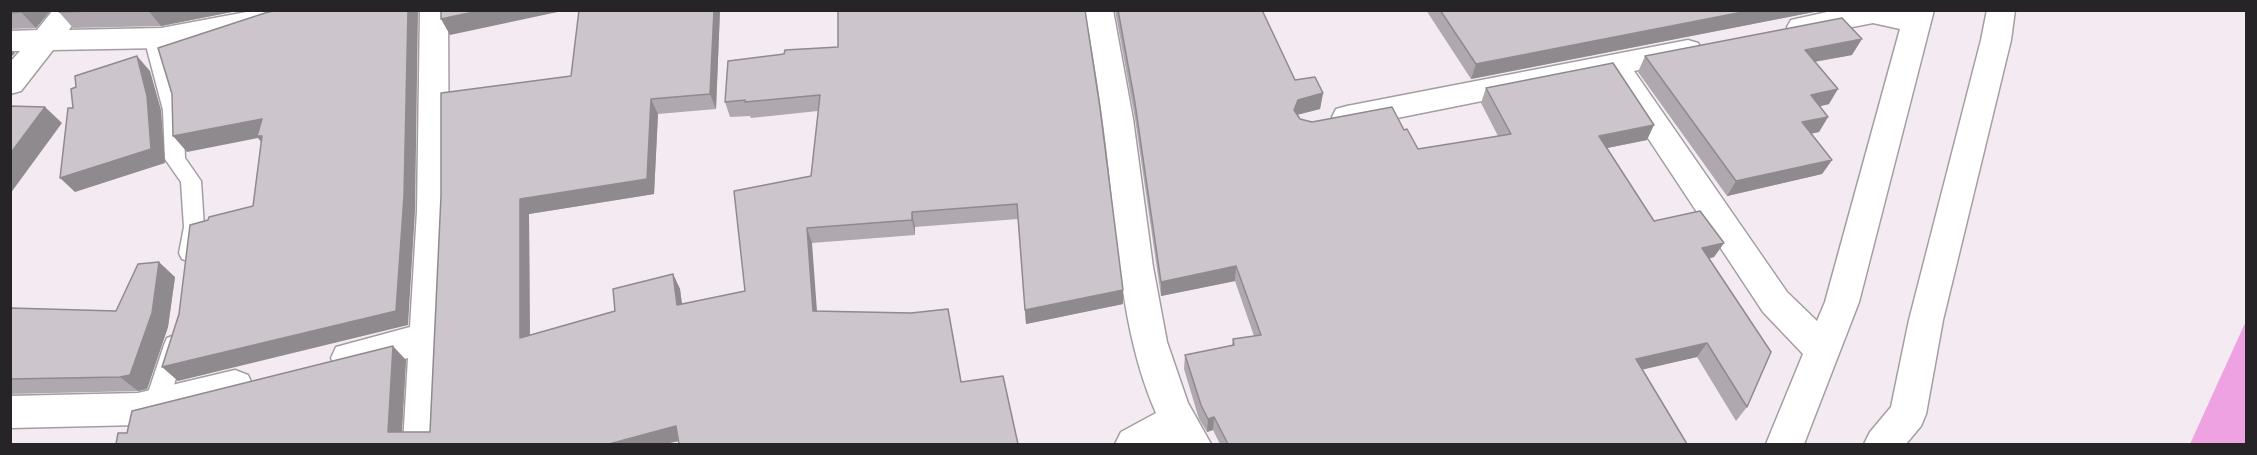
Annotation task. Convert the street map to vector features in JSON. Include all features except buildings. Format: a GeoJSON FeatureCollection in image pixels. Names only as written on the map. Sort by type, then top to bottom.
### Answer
{"type":"FeatureCollection","features":[{"type":"Feature","properties":{"kind":"street"},"geometry":{"type":"LineString","coordinates":[[10,83],[69,10]]}},
{"type":"Feature","properties":{"kind":"street"},"geometry":{"type":"LineString","coordinates":[[10,41],[153,38],[312,10]]}},
{"type":"Feature","properties":{"kind":"street"},"geometry":{"type":"LineString","coordinates":[[422,444],[433,211],[434,10]]}},
{"type":"Feature","properties":{"kind":"street"},"geometry":{"type":"LineString","coordinates":[[1099,10],[1123,155],[1138,292],[1162,385],[1184,433],[1134,444]]}},
{"type":"Feature","properties":{"kind":"street"},"geometry":{"type":"LineString","coordinates":[[1883,444],[1908,414],[1926,320],[1996,40],[2001,10]]}},
{"type":"Feature","properties":{"kind":"street"},"geometry":{"type":"LineString","coordinates":[[1772,33],[1873,13],[1918,17],[1842,302],[1785,444]]}},
{"type":"Feature","properties":{"kind":"street"},"geometry":{"type":"LineString","coordinates":[[1320,122],[1715,44]]}},
{"type":"Feature","properties":{"kind":"street"},"geometry":{"type":"LineString","coordinates":[[1614,64],[1775,302],[1823,350]]}},
{"type":"Feature","properties":{"kind":"street"},"geometry":{"type":"LineString","coordinates":[[323,364],[426,338]]}},
{"type":"Feature","properties":{"kind":"street"},"geometry":{"type":"LineString","coordinates":[[10,412],[142,416],[266,379]]}},
{"type":"Feature","properties":{"kind":"lane"},"geometry":{"type":"LineString","coordinates":[[153,38],[173,110],[175,159],[191,181],[194,227],[188,272]]}},
{"type":"Feature","properties":{"kind":"lane"},"geometry":{"type":"LineString","coordinates":[[142,416],[181,328]]}},
{"type":"Feature","properties":{"kind":"shaded area"},"geometry":{"type":"Polygon","coordinates":[[[2246,321],[2246,444],[2190,444],[2246,321]]]}}]}
